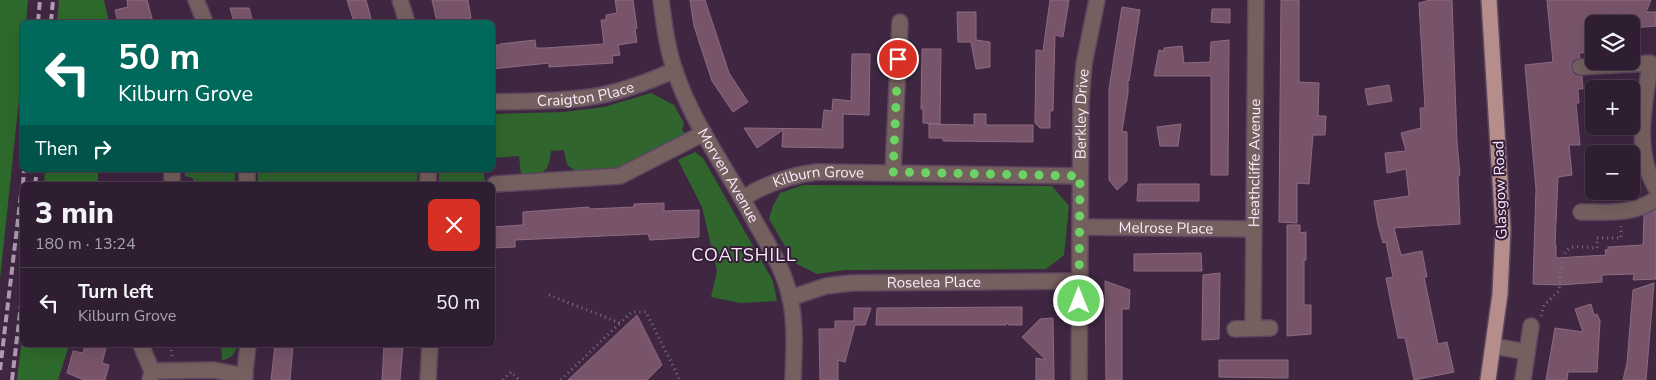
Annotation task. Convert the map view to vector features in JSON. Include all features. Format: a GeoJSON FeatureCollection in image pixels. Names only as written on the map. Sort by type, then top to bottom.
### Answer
{"type":"FeatureCollection","features":[{"type":"Feature","properties":{"kind":"main road","name":"Glasgow Road"},"geometry":{"type":"LineString","coordinates":[[1488,380],[1500,287],[1503,229],[1489,0]]}},
{"type":"Feature","properties":{"kind":"street"},"geometry":{"type":"LineString","coordinates":[[196,0],[204,20]]}},
{"type":"Feature","properties":{"kind":"street"},"geometry":{"type":"LineString","coordinates":[[400,0],[406,20]]}},
{"type":"Feature","properties":{"kind":"street","name":"Morven Avenue"},"geometry":{"type":"LineString","coordinates":[[661,0],[669,49],[675,70],[690,107],[778,265],[790,298],[794,324],[793,380]]}},
{"type":"Feature","properties":{"kind":"street","name":"Berkley Drive"},"geometry":{"type":"LineString","coordinates":[[1079,380],[1082,83],[1097,0]]}},
{"type":"Feature","properties":{"kind":"street","name":"Heathcliffe Avenue"},"geometry":{"type":"LineString","coordinates":[[1253,328],[1256,0]]}},
{"type":"Feature","properties":{"kind":"street"},"geometry":{"type":"LineString","coordinates":[[893,172],[900,22]]}},
{"type":"Feature","properties":{"kind":"street"},"geometry":{"type":"LineString","coordinates":[[1580,67],[1650,63],[1642,129],[1643,152],[1650,178],[1656,188]]}},
{"type":"Feature","properties":{"kind":"street","name":"Craigton Place"},"geometry":{"type":"LineString","coordinates":[[495,102],[590,97],[617,91],[675,70]]}},
{"type":"Feature","properties":{"kind":"street"},"geometry":{"type":"LineString","coordinates":[[495,184],[620,176],[704,133]]}},
{"type":"Feature","properties":{"kind":"street","name":"Kilburn Grove"},"geometry":{"type":"LineString","coordinates":[[742,198],[765,186],[800,174],[818,172],[1080,176]]}},
{"type":"Feature","properties":{"kind":"street"},"geometry":{"type":"LineString","coordinates":[[1582,212],[1622,212],[1646,206],[1656,199]]}},
{"type":"Feature","properties":{"kind":"street","name":"Melrose Place"},"geometry":{"type":"LineString","coordinates":[[1080,227],[1253,229]]}},
{"type":"Feature","properties":{"kind":"street","name":"Roselea Place"},"geometry":{"type":"LineString","coordinates":[[790,298],[826,286],[851,283],[1079,281]]}},
{"type":"Feature","properties":{"kind":"street"},"geometry":{"type":"LineString","coordinates":[[1523,380],[1531,326]]}},
{"type":"Feature","properties":{"kind":"street"},"geometry":{"type":"LineString","coordinates":[[1235,329],[1270,328]]}},
{"type":"Feature","properties":{"kind":"street"},"geometry":{"type":"LineString","coordinates":[[1493,346],[1527,352]]}},
{"type":"Feature","properties":{"kind":"street"},"geometry":{"type":"LineString","coordinates":[[142,347],[151,375],[214,370],[244,378],[248,347]]}},
{"type":"Feature","properties":{"kind":"street"},"geometry":{"type":"LineString","coordinates":[[428,380],[430,347]]}},
{"type":"Feature","properties":{"kind":"path"},"geometry":{"type":"LineString","coordinates":[[1531,326],[1540,322],[1544,305],[1559,291],[1561,264],[1568,250],[1572,247],[1597,248],[1597,238],[1621,238],[1622,212]]}},
{"type":"Feature","properties":{"kind":"path"},"geometry":{"type":"LineString","coordinates":[[549,295],[620,323]]}},
{"type":"Feature","properties":{"kind":"path"},"geometry":{"type":"LineString","coordinates":[[561,380],[632,312],[646,312],[680,380]]}},
{"type":"Feature","properties":{"kind":"path"},"geometry":{"type":"LineString","coordinates":[[503,380],[511,372],[519,380]]}},
{"type":"Feature","properties":{"kind":"green space"},"geometry":{"type":"Polygon","coordinates":[[[0,0],[28,0],[26,20],[20,20],[20,91],[0,279],[0,0]]]}},
{"type":"Feature","properties":{"kind":"green space"},"geometry":{"type":"Polygon","coordinates":[[[59,0],[104,0],[109,20],[57,20],[59,0]]]}},
{"type":"Feature","properties":{"kind":"green space"},"geometry":{"type":"Polygon","coordinates":[[[651,93],[674,105],[684,123],[682,130],[685,133],[679,138],[614,169],[577,172],[567,165],[564,150],[551,151],[549,164],[544,171],[521,175],[519,156],[495,158],[495,114],[563,112],[604,107],[651,93]]]}},
{"type":"Feature","properties":{"kind":"green space"},"geometry":{"type":"Polygon","coordinates":[[[695,152],[703,158],[773,281],[777,301],[740,303],[711,297],[717,271],[702,207],[678,160],[695,152]]]}},
{"type":"Feature","properties":{"kind":"green space"},"geometry":{"type":"Polygon","coordinates":[[[45,172],[98,172],[98,182],[44,182],[45,172]]]}},
{"type":"Feature","properties":{"kind":"green space"},"geometry":{"type":"Polygon","coordinates":[[[185,172],[235,172],[235,182],[193,182],[193,178],[185,176],[185,172]]]}},
{"type":"Feature","properties":{"kind":"green space"},"geometry":{"type":"Polygon","coordinates":[[[257,172],[418,172],[417,182],[258,182],[257,172]]]}},
{"type":"Feature","properties":{"kind":"green space"},"geometry":{"type":"Polygon","coordinates":[[[439,172],[486,172],[484,173],[485,182],[439,182],[439,172]]]}},
{"type":"Feature","properties":{"kind":"green space"},"geometry":{"type":"Polygon","coordinates":[[[803,185],[1052,186],[1069,206],[1064,255],[1046,269],[845,270],[817,274],[795,263],[769,219],[780,193],[803,185]]]}},
{"type":"Feature","properties":{"kind":"green space"},"geometry":{"type":"Polygon","coordinates":[[[21,347],[68,347],[58,380],[17,380],[21,347]]]}},
{"type":"Feature","properties":{"kind":"green space"},"geometry":{"type":"Polygon","coordinates":[[[221,347],[237,347],[232,355],[222,360],[221,347]]]}},
{"type":"Feature","properties":{"kind":"building"},"geometry":{"type":"Polygon","coordinates":[[[127,0],[147,0],[152,20],[118,20],[115,10],[128,7],[127,0]]]}},
{"type":"Feature","properties":{"kind":"building"},"geometry":{"type":"Polygon","coordinates":[[[347,0],[366,0],[371,20],[353,20],[347,0]]]}},
{"type":"Feature","properties":{"kind":"building"},"geometry":{"type":"Polygon","coordinates":[[[432,0],[468,0],[471,18],[437,20],[432,0]]]}},
{"type":"Feature","properties":{"kind":"building"},"geometry":{"type":"Polygon","coordinates":[[[615,0],[633,0],[637,42],[618,45],[620,55],[612,56],[613,63],[549,67],[549,63],[495,69],[496,45],[500,44],[535,40],[536,48],[545,48],[604,44],[601,20],[606,20],[606,15],[617,13],[615,0]]]}},
{"type":"Feature","properties":{"kind":"building"},"geometry":{"type":"Polygon","coordinates":[[[690,0],[705,0],[729,73],[748,102],[733,112],[712,81],[694,26],[690,0]]]}},
{"type":"Feature","properties":{"kind":"building"},"geometry":{"type":"Polygon","coordinates":[[[1050,0],[1069,0],[1063,37],[1055,35],[1053,111],[1050,111],[1050,128],[1040,128],[1035,123],[1036,50],[1043,51],[1050,0]]]}},
{"type":"Feature","properties":{"kind":"building"},"geometry":{"type":"Polygon","coordinates":[[[1281,0],[1299,0],[1299,82],[1319,83],[1318,116],[1326,116],[1325,135],[1313,135],[1309,184],[1297,183],[1297,223],[1279,222],[1281,0]]]}},
{"type":"Feature","properties":{"kind":"building"},"geometry":{"type":"Polygon","coordinates":[[[1427,0],[1452,0],[1460,175],[1458,176],[1460,224],[1394,228],[1401,255],[1422,251],[1427,277],[1424,277],[1438,344],[1447,342],[1454,372],[1414,380],[1405,338],[1398,338],[1386,278],[1393,277],[1386,242],[1383,243],[1378,225],[1374,201],[1409,196],[1406,169],[1387,173],[1385,153],[1406,151],[1401,133],[1421,128],[1420,108],[1425,108],[1419,3],[1427,0]]]}},
{"type":"Feature","properties":{"kind":"building"},"geometry":{"type":"Polygon","coordinates":[[[1547,0],[1651,0],[1646,12],[1656,12],[1656,26],[1640,27],[1640,15],[1585,15],[1585,53],[1579,53],[1580,58],[1574,59],[1571,63],[1572,73],[1576,76],[1582,76],[1583,89],[1578,89],[1579,103],[1576,103],[1580,145],[1569,145],[1572,175],[1558,177],[1555,245],[1556,258],[1606,255],[1605,250],[1608,250],[1608,247],[1643,245],[1644,215],[1656,210],[1656,279],[1633,280],[1634,274],[1602,275],[1602,282],[1559,285],[1533,284],[1536,189],[1525,65],[1553,62],[1547,0]]]}},
{"type":"Feature","properties":{"kind":"building"},"geometry":{"type":"Polygon","coordinates":[[[1122,7],[1140,10],[1128,80],[1128,93],[1122,131],[1127,132],[1127,181],[1117,190],[1109,180],[1109,89],[1122,7]]]}},
{"type":"Feature","properties":{"kind":"building"},"geometry":{"type":"Polygon","coordinates":[[[230,8],[249,8],[252,20],[233,20],[230,8]]]}},
{"type":"Feature","properties":{"kind":"building"},"geometry":{"type":"Polygon","coordinates":[[[1212,9],[1230,9],[1230,23],[1211,22],[1212,9]]]}},
{"type":"Feature","properties":{"kind":"building"},"geometry":{"type":"Polygon","coordinates":[[[957,12],[976,12],[976,40],[990,42],[990,67],[976,69],[971,42],[958,42],[957,12]]]}},
{"type":"Feature","properties":{"kind":"building"},"geometry":{"type":"Polygon","coordinates":[[[1229,40],[1228,175],[1211,175],[1211,76],[1154,76],[1159,50],[1164,51],[1164,48],[1182,46],[1184,63],[1210,62],[1211,42],[1229,40]]]}},
{"type":"Feature","properties":{"kind":"building"},"geometry":{"type":"Polygon","coordinates":[[[922,49],[941,49],[940,124],[923,123],[923,109],[921,109],[922,49]]]}},
{"type":"Feature","properties":{"kind":"building"},"geometry":{"type":"Polygon","coordinates":[[[852,54],[870,54],[869,115],[843,114],[843,148],[782,147],[783,130],[757,148],[744,128],[822,129],[824,110],[832,111],[833,99],[851,101],[852,54]]]}},
{"type":"Feature","properties":{"kind":"building"},"geometry":{"type":"Polygon","coordinates":[[[1389,85],[1392,101],[1368,105],[1365,89],[1389,85]]]}},
{"type":"Feature","properties":{"kind":"building"},"geometry":{"type":"Polygon","coordinates":[[[974,114],[986,114],[986,125],[1033,125],[1033,142],[943,141],[943,138],[929,138],[929,124],[974,125],[974,114]]]}},
{"type":"Feature","properties":{"kind":"building"},"geometry":{"type":"Polygon","coordinates":[[[1181,124],[1178,146],[1160,146],[1157,127],[1181,124]]]}},
{"type":"Feature","properties":{"kind":"building"},"geometry":{"type":"Polygon","coordinates":[[[1138,184],[1199,184],[1199,201],[1137,201],[1138,184]]]}},
{"type":"Feature","properties":{"kind":"building"},"geometry":{"type":"Polygon","coordinates":[[[664,203],[664,211],[699,210],[699,237],[650,240],[648,234],[515,240],[515,247],[495,248],[495,227],[523,225],[523,212],[589,207],[589,209],[634,207],[634,204],[664,203]]]}},
{"type":"Feature","properties":{"kind":"building"},"geometry":{"type":"Polygon","coordinates":[[[1287,225],[1300,225],[1300,233],[1306,232],[1304,305],[1311,305],[1311,334],[1287,336],[1287,225]]]}},
{"type":"Feature","properties":{"kind":"building"},"geometry":{"type":"Polygon","coordinates":[[[1201,253],[1202,271],[1134,271],[1134,254],[1201,253]]]}},
{"type":"Feature","properties":{"kind":"building"},"geometry":{"type":"Polygon","coordinates":[[[1220,273],[1219,339],[1202,340],[1203,275],[1220,273]]]}},
{"type":"Feature","properties":{"kind":"building"},"geometry":{"type":"Polygon","coordinates":[[[1105,281],[1130,290],[1129,309],[1122,309],[1122,380],[1106,380],[1105,281]]]}},
{"type":"Feature","properties":{"kind":"building"},"geometry":{"type":"Polygon","coordinates":[[[1654,283],[1646,380],[1623,380],[1627,363],[1633,290],[1654,283]]]}},
{"type":"Feature","properties":{"kind":"building"},"geometry":{"type":"Polygon","coordinates":[[[1591,304],[1594,315],[1597,314],[1600,321],[1597,372],[1568,372],[1567,380],[1546,380],[1555,328],[1583,332],[1575,309],[1591,304]]]}},
{"type":"Feature","properties":{"kind":"building"},"geometry":{"type":"Polygon","coordinates":[[[1022,307],[1022,325],[1009,325],[1007,323],[1006,325],[876,325],[877,308],[1022,307]]]}},
{"type":"Feature","properties":{"kind":"building"},"geometry":{"type":"Polygon","coordinates":[[[854,308],[871,308],[865,325],[855,325],[845,362],[838,360],[838,380],[820,380],[819,329],[835,329],[835,321],[854,321],[854,308]]]}},
{"type":"Feature","properties":{"kind":"building"},"geometry":{"type":"Polygon","coordinates":[[[637,315],[662,365],[647,380],[568,380],[637,315]]]}},
{"type":"Feature","properties":{"kind":"building"},"geometry":{"type":"Polygon","coordinates":[[[1053,318],[1054,380],[1036,380],[1036,358],[1046,360],[1022,337],[1040,319],[1053,318]]]}},
{"type":"Feature","properties":{"kind":"building"},"geometry":{"type":"Polygon","coordinates":[[[84,347],[106,347],[102,363],[109,365],[105,380],[84,380],[67,373],[73,351],[83,353],[84,347]]]}},
{"type":"Feature","properties":{"kind":"building"},"geometry":{"type":"Polygon","coordinates":[[[275,347],[293,347],[290,380],[271,380],[275,347]]]}},
{"type":"Feature","properties":{"kind":"building"},"geometry":{"type":"Polygon","coordinates":[[[384,347],[403,347],[400,380],[382,380],[384,347]]]}},
{"type":"Feature","properties":{"kind":"building"},"geometry":{"type":"Polygon","coordinates":[[[1219,360],[1288,360],[1288,378],[1219,377],[1219,360]]]}},
{"type":"Feature","properties":{"kind":"railway"},"geometry":{"type":"LineString","coordinates":[[38,20],[40,0]]}},
{"type":"Feature","properties":{"kind":"railway"},"geometry":{"type":"LineString","coordinates":[[51,20],[53,0]]}},
{"type":"Feature","properties":{"kind":"railway"},"geometry":{"type":"LineString","coordinates":[[23,182],[24,172]]}},
{"type":"Feature","properties":{"kind":"railway"},"geometry":{"type":"LineString","coordinates":[[35,182],[37,172]]}},
{"type":"Feature","properties":{"kind":"railway"},"geometry":{"type":"LineString","coordinates":[[0,370],[20,203]]}},
{"type":"Feature","properties":{"kind":"railway"},"geometry":{"type":"LineString","coordinates":[[12,380],[20,313]]}},
{"type":"Feature","properties":{"kind":"district","name":"COATSHILL"},"geometry":{"type":"Point","coordinates":[744,255]}},
{"type":"Feature","properties":{"kind":"route"},"geometry":{"type":"LineString","coordinates":[[898,59],[893,172],[1080,176],[1079,301]]}}]}
